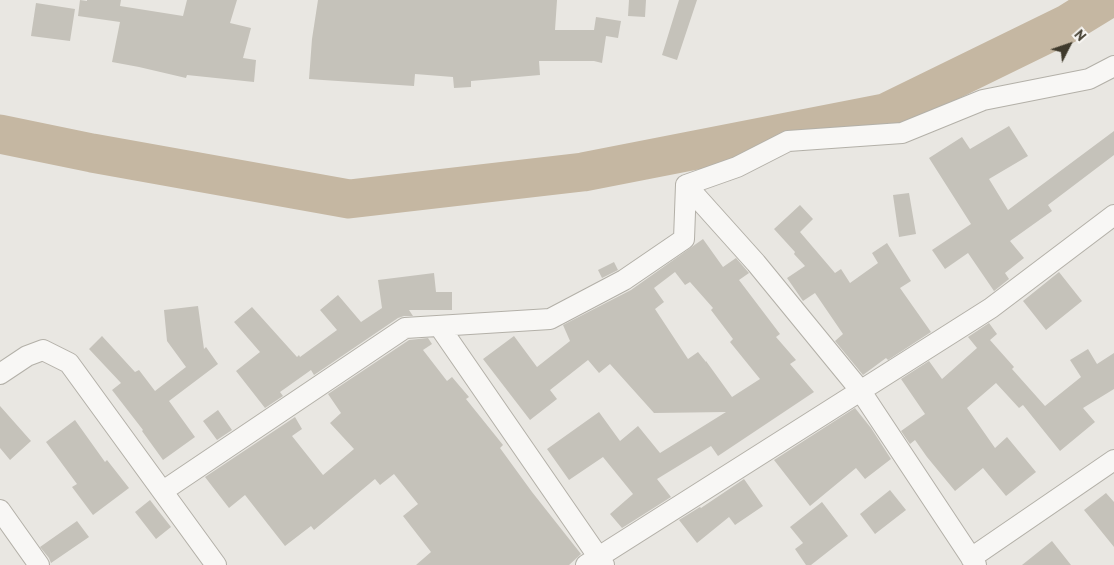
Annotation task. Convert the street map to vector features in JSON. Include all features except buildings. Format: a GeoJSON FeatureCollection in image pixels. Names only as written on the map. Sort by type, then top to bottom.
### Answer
{"type":"FeatureCollection","features":[{"type":"Feature","properties":{"kind":"street"},"geometry":{"type":"LineString","coordinates":[[686,185],[737,167],[788,141],[902,133],[983,100],[1089,79],[1114,66]]}},
{"type":"Feature","properties":{"kind":"street"},"geometry":{"type":"LineString","coordinates":[[163,491],[405,328],[550,319],[624,280],[684,239],[686,185]]}},
{"type":"Feature","properties":{"kind":"street"},"geometry":{"type":"LineString","coordinates":[[686,185],[756,263],[860,390],[974,562],[1114,460]]}},
{"type":"Feature","properties":{"kind":"street"},"geometry":{"type":"LineString","coordinates":[[439,326],[596,562],[860,390],[991,308],[1114,215]]}},
{"type":"Feature","properties":{"kind":"street"},"geometry":{"type":"LineString","coordinates":[[0,374],[27,356],[43,350],[69,363],[216,565]]}},
{"type":"Feature","properties":{"kind":"street"},"geometry":{"type":"LineString","coordinates":[[0,510],[40,565]]}},
{"type":"Feature","properties":{"kind":"waterway"},"geometry":{"type":"LineString","coordinates":[[0,134],[92,153],[349,199],[583,172],[885,113],[1067,24],[1106,0]]}}]}
